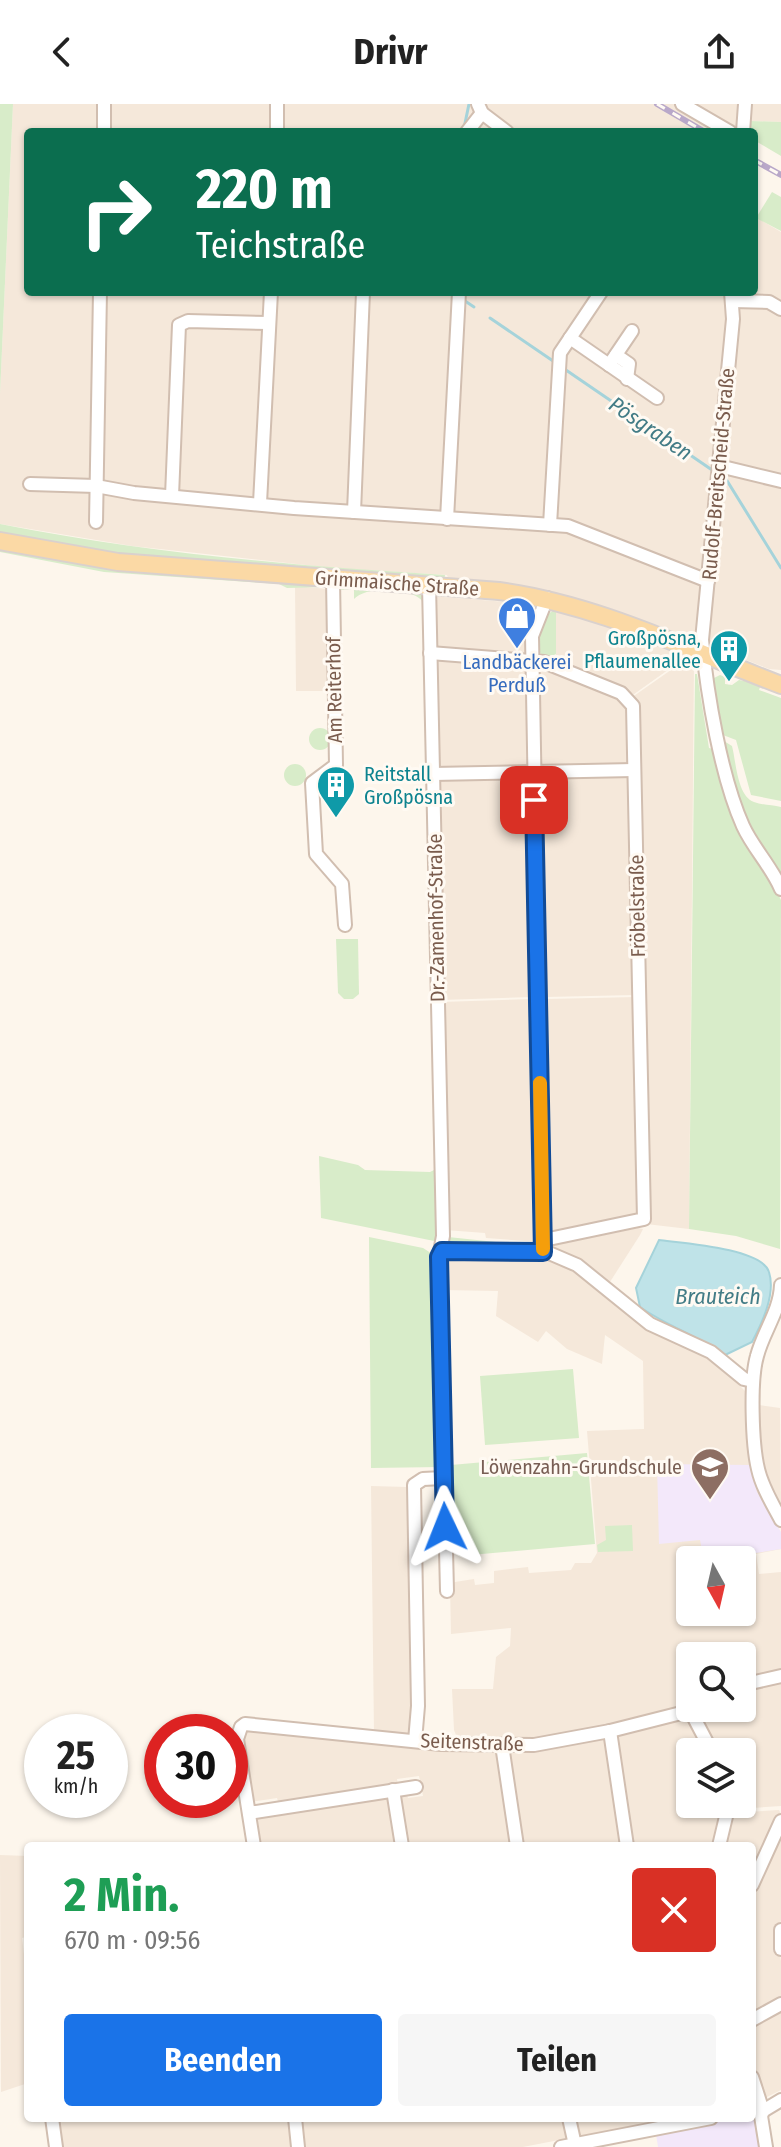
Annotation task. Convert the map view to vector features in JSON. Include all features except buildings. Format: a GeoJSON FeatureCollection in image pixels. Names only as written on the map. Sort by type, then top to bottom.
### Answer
{"type":"FeatureCollection","features":[{"type":"Feature","properties":{"kind":"main road","name":"Grimmaische Straße"},"geometry":{"type":"LineString","coordinates":[[0,541],[118,562],[429,585],[547,598],[781,685]]}},
{"type":"Feature","properties":{"kind":"street"},"geometry":{"type":"LineString","coordinates":[[104,104],[104,128]]}},
{"type":"Feature","properties":{"kind":"street"},"geometry":{"type":"LineString","coordinates":[[277,104],[277,128]]}},
{"type":"Feature","properties":{"kind":"street"},"geometry":{"type":"LineString","coordinates":[[682,104],[723,128]]}},
{"type":"Feature","properties":{"kind":"street"},"geometry":{"type":"LineString","coordinates":[[743,128],[745,104]]}},
{"type":"Feature","properties":{"kind":"street"},"geometry":{"type":"LineString","coordinates":[[469,128],[480,109],[502,128]]}},
{"type":"Feature","properties":{"kind":"street"},"geometry":{"type":"LineString","coordinates":[[96,522],[100,296]]}},
{"type":"Feature","properties":{"kind":"street"},"geometry":{"type":"LineString","coordinates":[[260,503],[271,296]]}},
{"type":"Feature","properties":{"kind":"street"},"geometry":{"type":"LineString","coordinates":[[354,512],[363,296]]}},
{"type":"Feature","properties":{"kind":"street"},"geometry":{"type":"LineString","coordinates":[[550,525],[560,353],[598,296]]}},
{"type":"Feature","properties":{"kind":"street"},"geometry":{"type":"LineString","coordinates":[[732,296],[769,302],[781,309]]}},
{"type":"Feature","properties":{"kind":"street","name":"Rudolf-Breitscheid-Straße"},"geometry":{"type":"LineString","coordinates":[[732,296],[702,640],[706,679],[734,806],[745,831],[781,889]]}},
{"type":"Feature","properties":{"kind":"street"},"geometry":{"type":"LineString","coordinates":[[447,519],[459,301]]}},
{"type":"Feature","properties":{"kind":"street"},"geometry":{"type":"LineString","coordinates":[[172,496],[179,325],[188,321],[269,323]]}},
{"type":"Feature","properties":{"kind":"street"},"geometry":{"type":"LineString","coordinates":[[612,360],[632,331]]}},
{"type":"Feature","properties":{"kind":"street"},"geometry":{"type":"LineString","coordinates":[[570,338],[612,360],[627,379],[657,398]]}},
{"type":"Feature","properties":{"kind":"street"},"geometry":{"type":"LineString","coordinates":[[719,472],[781,481]]}},
{"type":"Feature","properties":{"kind":"street"},"geometry":{"type":"LineString","coordinates":[[30,484],[96,486],[294,508],[568,526],[708,581]]}},
{"type":"Feature","properties":{"kind":"street","name":"Am Reiterhof"},"geometry":{"type":"LineString","coordinates":[[333,579],[336,765],[312,783],[316,854],[342,884],[345,925]]}},
{"type":"Feature","properties":{"kind":"street","name":"Dr.-Zamenhof-Straße"},"geometry":{"type":"LineString","coordinates":[[429,585],[447,1591]]}},
{"type":"Feature","properties":{"kind":"street"},"geometry":{"type":"LineString","coordinates":[[544,1246],[532,629],[547,598]]}},
{"type":"Feature","properties":{"kind":"street","name":"Fröbelstraße"},"geometry":{"type":"LineString","coordinates":[[430,653],[533,660],[608,687],[629,699],[634,713],[644,1219],[544,1246]]}},
{"type":"Feature","properties":{"kind":"street"},"geometry":{"type":"LineString","coordinates":[[433,774],[634,770]]}},
{"type":"Feature","properties":{"kind":"street"},"geometry":{"type":"LineString","coordinates":[[442,1251],[544,1246],[570,1261],[638,1316],[711,1352],[744,1379],[753,1381]]}},
{"type":"Feature","properties":{"kind":"street"},"geometry":{"type":"LineString","coordinates":[[781,1285],[781,1296],[756,1356],[753,1381],[757,1467],[781,1520]]}},
{"type":"Feature","properties":{"kind":"street"},"geometry":{"type":"LineString","coordinates":[[415,1741],[418,1706],[414,1485],[423,1479],[443,1478]]}},
{"type":"Feature","properties":{"kind":"street"},"geometry":{"type":"LineString","coordinates":[[756,1682],[781,1676]]}},
{"type":"Feature","properties":{"kind":"street","name":"Seitenstraße"},"geometry":{"type":"LineString","coordinates":[[249,1813],[237,1739],[241,1727],[252,1724],[415,1741],[534,1745],[676,1715]]}},
{"type":"Feature","properties":{"kind":"street"},"geometry":{"type":"LineString","coordinates":[[610,1731],[626,1842]]}},
{"type":"Feature","properties":{"kind":"street"},"geometry":{"type":"LineString","coordinates":[[502,1745],[516,1842]]}},
{"type":"Feature","properties":{"kind":"street"},"geometry":{"type":"LineString","coordinates":[[253,1842],[249,1813],[416,1787]]}},
{"type":"Feature","properties":{"kind":"street"},"geometry":{"type":"LineString","coordinates":[[393,1790],[401,1842]]}},
{"type":"Feature","properties":{"kind":"street"},"geometry":{"type":"LineString","coordinates":[[720,1842],[726,1818]]}},
{"type":"Feature","properties":{"kind":"street"},"geometry":{"type":"LineString","coordinates":[[756,1876],[781,1821]]}},
{"type":"Feature","properties":{"kind":"street"},"geometry":{"type":"LineString","coordinates":[[781,1930],[781,1949]]}},
{"type":"Feature","properties":{"kind":"street"},"geometry":{"type":"LineString","coordinates":[[756,2018],[781,2004]]}},
{"type":"Feature","properties":{"kind":"street"},"geometry":{"type":"LineString","coordinates":[[766,2147],[758,2110],[781,2100]]}},
{"type":"Feature","properties":{"kind":"street"},"geometry":{"type":"LineString","coordinates":[[53,2122],[56,2147]]}},
{"type":"Feature","properties":{"kind":"street"},"geometry":{"type":"LineString","coordinates":[[295,2122],[298,2147]]}},
{"type":"Feature","properties":{"kind":"street"},"geometry":{"type":"LineString","coordinates":[[570,2122],[575,2145]]}},
{"type":"Feature","properties":{"kind":"street"},"geometry":{"type":"LineString","coordinates":[[561,2147],[684,2122]]}},
{"type":"Feature","properties":{"kind":"shaded area"},"geometry":{"type":"Polygon","coordinates":[[[13,104],[781,104],[781,122],[752,121],[751,128],[24,128],[24,296],[758,296],[758,218],[781,232],[781,670],[769,669],[657,625],[535,588],[448,578],[447,575],[333,568],[132,546],[0,524],[0,394],[13,104]]]}},
{"type":"Feature","properties":{"kind":"shaded area"},"geometry":{"type":"Polygon","coordinates":[[[295,586],[328,589],[331,691],[296,691],[295,586]]]}},
{"type":"Feature","properties":{"kind":"shaded area"},"geometry":{"type":"Polygon","coordinates":[[[431,596],[506,602],[505,623],[513,624],[512,628],[526,628],[526,655],[434,651],[431,596]]]}},
{"type":"Feature","properties":{"kind":"shaded area"},"geometry":{"type":"Polygon","coordinates":[[[556,609],[686,657],[630,697],[552,662],[556,660],[556,609]]]}},
{"type":"Feature","properties":{"kind":"shaded area"},"geometry":{"type":"Polygon","coordinates":[[[439,656],[527,666],[529,765],[525,769],[440,771],[436,766],[433,661],[439,656]]]}},
{"type":"Feature","properties":{"kind":"shaded area"},"geometry":{"type":"Polygon","coordinates":[[[688,658],[694,664],[689,1229],[646,1224],[631,698],[688,658]]]}},
{"type":"Feature","properties":{"kind":"shaded area"},"geometry":{"type":"Polygon","coordinates":[[[540,664],[627,700],[632,765],[542,768],[539,765],[536,667],[540,664]]]}},
{"type":"Feature","properties":{"kind":"shaded area"},"geometry":{"type":"Polygon","coordinates":[[[629,773],[635,995],[546,997],[539,778],[543,774],[629,773]]]}},
{"type":"Feature","properties":{"kind":"shaded area"},"geometry":{"type":"Polygon","coordinates":[[[527,774],[532,997],[441,1000],[436,781],[440,776],[527,774]]]}},
{"type":"Feature","properties":{"kind":"shaded area"},"geometry":{"type":"Polygon","coordinates":[[[636,997],[641,1211],[637,1216],[548,1234],[546,999],[636,997]]]}},
{"type":"Feature","properties":{"kind":"shaded area"},"geometry":{"type":"Polygon","coordinates":[[[532,999],[538,1242],[486,1238],[485,1233],[445,1230],[441,1002],[532,999]]]}},
{"type":"Feature","properties":{"kind":"shaded area"},"geometry":{"type":"Polygon","coordinates":[[[643,1229],[608,1285],[550,1248],[550,1246],[643,1229]]]}},
{"type":"Feature","properties":{"kind":"shaded area"},"geometry":{"type":"Polygon","coordinates":[[[543,1254],[577,1268],[638,1322],[710,1356],[749,1395],[752,1479],[781,1549],[756,1554],[759,1574],[781,1572],[781,1671],[756,1676],[756,1642],[676,1642],[676,1711],[534,1742],[458,1740],[454,1730],[452,1689],[493,1689],[496,1657],[510,1646],[511,1628],[451,1634],[450,1585],[474,1579],[475,1585],[494,1583],[494,1571],[528,1567],[529,1573],[571,1570],[575,1563],[591,1563],[597,1553],[587,1431],[644,1429],[643,1361],[605,1335],[602,1364],[567,1349],[546,1331],[538,1342],[496,1316],[498,1291],[444,1290],[442,1259],[446,1256],[543,1254]]]}},
{"type":"Feature","properties":{"kind":"shaded area"},"geometry":{"type":"Polygon","coordinates":[[[759,1405],[780,1408],[781,1507],[767,1477],[761,1454],[759,1405]]]}},
{"type":"Feature","properties":{"kind":"shaded area","name":"Löwenzahn-Grundschule"},"geometry":{"type":"Polygon","coordinates":[[[657,1464],[751,1465],[757,1492],[781,1532],[781,1549],[756,1553],[756,1546],[701,1546],[700,1540],[659,1544],[657,1464]]]}},
{"type":"Feature","properties":{"kind":"shaded area"},"geometry":{"type":"Polygon","coordinates":[[[371,1486],[407,1487],[414,1701],[411,1707],[412,1730],[406,1736],[374,1733],[371,1486]]]}},
{"type":"Feature","properties":{"kind":"shaded area"},"geometry":{"type":"Polygon","coordinates":[[[781,1681],[781,1806],[756,1808],[756,1738],[709,1738],[702,1722],[756,1722],[756,1685],[781,1681]]]}},
{"type":"Feature","properties":{"kind":"shaded area"},"geometry":{"type":"Polygon","coordinates":[[[676,1720],[692,1722],[701,1738],[676,1738],[676,1818],[723,1818],[717,1842],[629,1842],[613,1735],[676,1720]]]}},
{"type":"Feature","properties":{"kind":"shaded area"},"geometry":{"type":"Polygon","coordinates":[[[248,1728],[440,1748],[605,1735],[624,1842],[405,1842],[397,1793],[406,1792],[408,1798],[423,1796],[419,1776],[397,1779],[398,1787],[279,1805],[277,1798],[251,1802],[248,1728]]]}},
{"type":"Feature","properties":{"kind":"shaded area"},"geometry":{"type":"Polygon","coordinates":[[[390,1797],[398,1842],[257,1842],[254,1822],[260,1814],[390,1797]]]}},
{"type":"Feature","properties":{"kind":"shaded area"},"geometry":{"type":"Polygon","coordinates":[[[779,1810],[781,1814],[756,1872],[756,1842],[722,1842],[729,1818],[756,1818],[756,1811],[779,1810]]]}},
{"type":"Feature","properties":{"kind":"shaded area"},"geometry":{"type":"Polygon","coordinates":[[[781,1824],[781,1920],[776,1937],[781,1961],[781,2001],[756,2014],[756,1881],[781,1824]]]}},
{"type":"Feature","properties":{"kind":"shaded area"},"geometry":{"type":"Polygon","coordinates":[[[0,1855],[24,1856],[24,2084],[1,2092],[0,1855]]]}},
{"type":"Feature","properties":{"kind":"shaded area"},"geometry":{"type":"Polygon","coordinates":[[[781,2008],[781,2090],[765,2098],[756,2078],[756,2020],[781,2008]]]}},
{"type":"Feature","properties":{"kind":"shaded area"},"geometry":{"type":"Polygon","coordinates":[[[56,2122],[290,2122],[294,2147],[59,2147],[56,2122]]]}},
{"type":"Feature","properties":{"kind":"shaded area"},"geometry":{"type":"Polygon","coordinates":[[[298,2122],[651,2122],[523,2147],[301,2147],[298,2122]]]}},
{"type":"Feature","properties":{"kind":"shaded area"},"geometry":{"type":"Polygon","coordinates":[[[714,2122],[755,2122],[759,2147],[658,2147],[656,2134],[714,2122]]]}},
{"type":"Feature","properties":{"kind":"green space"},"geometry":{"type":"Polygon","coordinates":[[[0,104],[13,104],[0,394],[0,104]]]}},
{"type":"Feature","properties":{"kind":"green space"},"geometry":{"type":"Polygon","coordinates":[[[751,121],[781,122],[781,156],[758,142],[758,128],[750,128],[751,121]]]}},
{"type":"Feature","properties":{"kind":"green space"},"geometry":{"type":"Polygon","coordinates":[[[772,192],[781,197],[781,231],[758,219],[772,192]]]}},
{"type":"Feature","properties":{"kind":"green space"},"geometry":{"type":"Polygon","coordinates":[[[0,524],[110,543],[221,557],[445,575],[444,581],[167,562],[0,536],[0,524]]]}},
{"type":"Feature","properties":{"kind":"green space"},"geometry":{"type":"Polygon","coordinates":[[[0,546],[324,584],[324,587],[287,588],[279,584],[104,572],[0,552],[0,546]]]}},
{"type":"Feature","properties":{"kind":"green space"},"geometry":{"type":"Polygon","coordinates":[[[337,584],[422,590],[424,595],[439,1242],[321,1218],[319,1156],[358,1165],[365,1170],[430,1172],[436,1169],[424,603],[411,594],[390,590],[369,591],[354,599],[354,590],[336,590],[337,584]]]}},
{"type":"Feature","properties":{"kind":"green space"},"geometry":{"type":"Polygon","coordinates":[[[556,609],[556,654],[548,658],[541,656],[539,636],[542,623],[556,609]]]}},
{"type":"Feature","properties":{"kind":"green space"},"geometry":{"type":"Polygon","coordinates":[[[695,674],[709,748],[713,749],[732,814],[740,833],[781,900],[780,1249],[736,1236],[689,1229],[695,674]]]}},
{"type":"Feature","properties":{"kind":"green space"},"geometry":{"type":"Polygon","coordinates":[[[720,675],[725,677],[725,684],[732,685],[739,680],[761,684],[759,690],[781,698],[781,801],[751,795],[736,740],[723,735],[712,684],[712,679],[720,675]]]}},
{"type":"Feature","properties":{"kind":"green space"},"geometry":{"type":"Polygon","coordinates":[[[316,728],[324,728],[331,739],[324,750],[316,750],[309,743],[309,735],[316,728]]]}},
{"type":"Feature","properties":{"kind":"green space"},"geometry":{"type":"Polygon","coordinates":[[[724,741],[732,746],[741,786],[748,798],[757,803],[781,807],[781,881],[742,819],[724,741]]]}},
{"type":"Feature","properties":{"kind":"green space"},"geometry":{"type":"Polygon","coordinates":[[[295,764],[303,767],[306,775],[303,783],[295,786],[287,783],[284,775],[287,767],[295,764]]]}},
{"type":"Feature","properties":{"kind":"green space"},"geometry":{"type":"Polygon","coordinates":[[[336,939],[358,939],[359,994],[353,999],[344,999],[338,993],[336,939]]]}},
{"type":"Feature","properties":{"kind":"green space"},"geometry":{"type":"Polygon","coordinates":[[[369,1237],[423,1248],[434,1255],[440,1467],[371,1468],[369,1237]]]}},
{"type":"Feature","properties":{"kind":"green space"},"geometry":{"type":"Polygon","coordinates":[[[448,1237],[535,1246],[535,1248],[448,1248],[448,1237]]]}},
{"type":"Feature","properties":{"kind":"green space"},"geometry":{"type":"Polygon","coordinates":[[[573,1369],[579,1438],[485,1445],[480,1376],[573,1369]]]}},
{"type":"Feature","properties":{"kind":"green space"},"geometry":{"type":"Polygon","coordinates":[[[587,1453],[595,1544],[459,1556],[451,1465],[587,1453]]]}},
{"type":"Feature","properties":{"kind":"green space"},"geometry":{"type":"Polygon","coordinates":[[[632,1525],[633,1551],[598,1552],[597,1545],[606,1540],[605,1526],[632,1525]]]}},
{"type":"Feature","properties":{"kind":"water","name":"Brauteich"},"geometry":{"type":"Polygon","coordinates":[[[659,1240],[720,1248],[752,1257],[763,1264],[769,1272],[771,1290],[764,1317],[752,1342],[725,1355],[640,1307],[636,1288],[659,1240]]]}},
{"type":"Feature","properties":{"kind":"waterway","name":"Pösgraben"},"geometry":{"type":"LineString","coordinates":[[464,128],[469,104]]}},
{"type":"Feature","properties":{"kind":"waterway","name":"Pösgraben"},"geometry":{"type":"LineString","coordinates":[[465,301],[474,307]]}},
{"type":"Feature","properties":{"kind":"waterway","name":"Pösgraben"},"geometry":{"type":"LineString","coordinates":[[490,318],[556,363]]}},
{"type":"Feature","properties":{"kind":"waterway","name":"Pösgraben"},"geometry":{"type":"LineString","coordinates":[[563,368],[715,472]]}},
{"type":"Feature","properties":{"kind":"waterway","name":"Pösgraben"},"geometry":{"type":"LineString","coordinates":[[721,476],[726,479],[781,568]]}},
{"type":"Feature","properties":{"kind":"railway"},"geometry":{"type":"LineString","coordinates":[[657,104],[698,128]]}},
{"type":"Feature","properties":{"kind":"railway"},"geometry":{"type":"LineString","coordinates":[[758,162],[781,175]]}},
{"type":"Feature","properties":{"kind":"slow traffic"},"geometry":{"type":"LineString","coordinates":[[540,1083],[543,1249]]}},
{"type":"Feature","properties":{"kind":"place","name":"Landbäckerei Perduß"},"geometry":{"type":"Point","coordinates":[517,650]}},
{"type":"Feature","properties":{"kind":"place","name":"Großpösna, Pflaumenallee"},"geometry":{"type":"Point","coordinates":[729,683]}},
{"type":"Feature","properties":{"kind":"place","name":"Reitstall Großpösna"},"geometry":{"type":"Point","coordinates":[336,819]}},
{"type":"Feature","properties":{"kind":"place","name":"Löwenzahn-Grundschule"},"geometry":{"type":"Point","coordinates":[710,1501]}},
{"type":"Feature","properties":{"kind":"route"},"geometry":{"type":"LineString","coordinates":[[445,1527],[439,1257],[442,1251],[543,1252],[534,800]]}}]}
